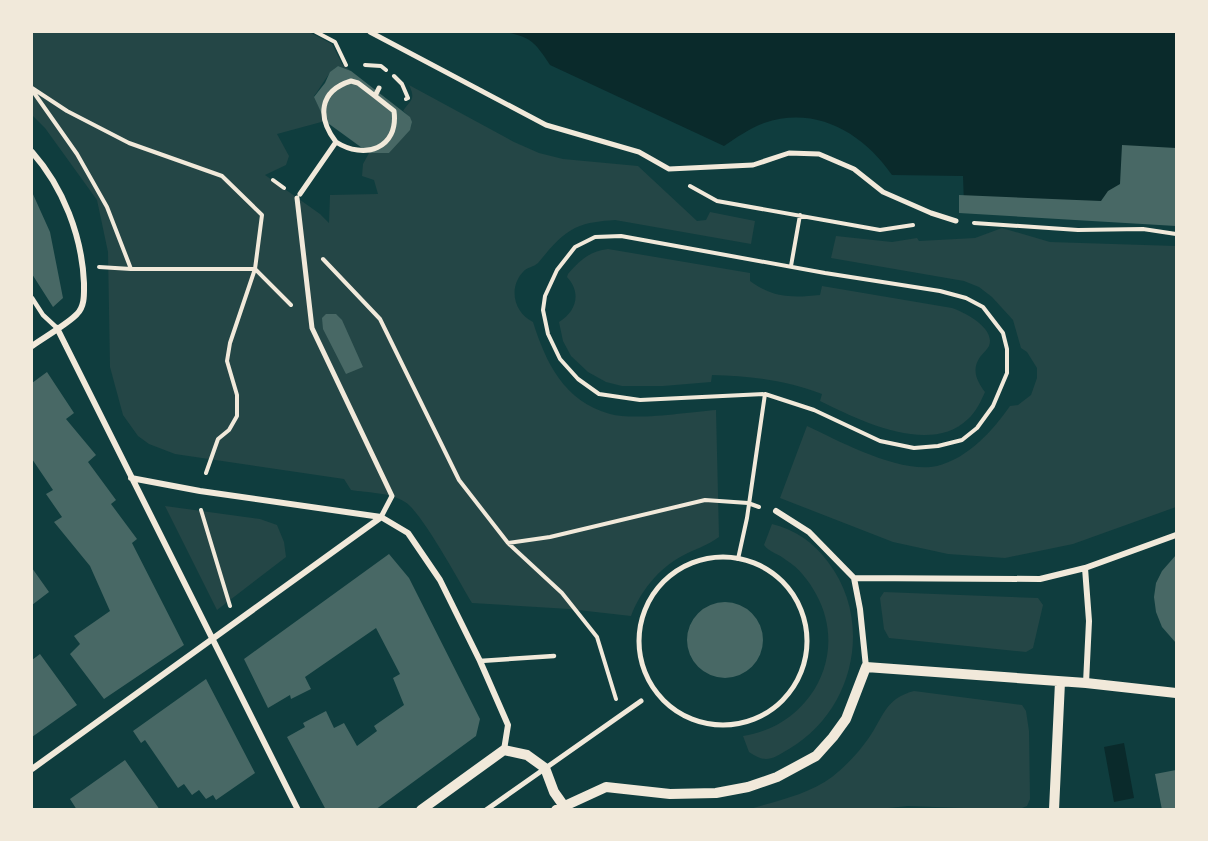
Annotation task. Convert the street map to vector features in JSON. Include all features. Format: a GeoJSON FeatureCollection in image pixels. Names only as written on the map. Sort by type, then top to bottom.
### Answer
{"type":"FeatureCollection","features":[{"type":"Feature","properties":{"kind":"street"},"geometry":{"type":"LineString","coordinates":[[370,32],[546,125],[639,152],[669,169],[753,165],[789,153],[819,154],[854,169],[883,192],[956,221]]}},
{"type":"Feature","properties":{"kind":"street"},"geometry":{"type":"LineString","coordinates":[[351,81],[358,83],[394,111],[395,121],[388,140],[381,147],[372,151],[354,150],[336,142],[323,117],[323,107],[333,89],[351,81]]}},
{"type":"Feature","properties":{"kind":"street"},"geometry":{"type":"LineString","coordinates":[[375,96],[380,88]]}},
{"type":"Feature","properties":{"kind":"street"},"geometry":{"type":"LineString","coordinates":[[32,769],[381,518],[392,496],[312,328],[298,196],[336,142]]}},
{"type":"Feature","properties":{"kind":"street"},"geometry":{"type":"LineString","coordinates":[[32,152],[43,164],[60,194],[74,228],[83,266],[84,298],[78,314],[32,346]]}},
{"type":"Feature","properties":{"kind":"street"},"geometry":{"type":"LineString","coordinates":[[57,328],[298,810]]}},
{"type":"Feature","properties":{"kind":"street"},"geometry":{"type":"LineString","coordinates":[[131,478],[200,491],[381,518],[408,533],[440,580],[480,661],[508,725],[504,750],[421,810]]}},
{"type":"Feature","properties":{"kind":"street"},"geometry":{"type":"LineString","coordinates":[[504,750],[527,755],[545,768],[562,808],[606,787],[670,794],[716,793],[748,787],[777,777],[816,756],[846,719],[866,667],[860,609],[854,578],[809,532],[776,511]]}},
{"type":"Feature","properties":{"kind":"street"},"geometry":{"type":"LineString","coordinates":[[854,578],[1040,579],[1085,568],[1176,535]]}},
{"type":"Feature","properties":{"kind":"street"},"geometry":{"type":"LineString","coordinates":[[738,559],[767,570],[780,580],[792,595],[801,610],[807,646],[802,668],[793,687],[770,711],[742,723],[723,725],[701,723],[678,713],[654,690],[645,673],[640,655],[640,628],[648,603],[668,578],[685,566],[702,560],[738,559]]}},
{"type":"Feature","properties":{"kind":"street"},"geometry":{"type":"LineString","coordinates":[[1085,568],[1089,621],[1086,683]]}},
{"type":"Feature","properties":{"kind":"street"},"geometry":{"type":"LineString","coordinates":[[866,667],[1086,683],[1176,693]]}},
{"type":"Feature","properties":{"kind":"street"},"geometry":{"type":"LineString","coordinates":[[1054,810],[1060,682]]}},
{"type":"Feature","properties":{"kind":"street"},"geometry":{"type":"LineString","coordinates":[[486,810],[641,700]]}},
{"type":"Feature","properties":{"kind":"lane"},"geometry":{"type":"LineString","coordinates":[[32,298],[43,315],[57,328]]}},
{"type":"Feature","properties":{"kind":"lane"},"geometry":{"type":"LineString","coordinates":[[480,661],[554,656]]}},
{"type":"Feature","properties":{"kind":"path"},"geometry":{"type":"LineString","coordinates":[[32,89],[67,111],[129,143],[222,176],[262,215],[255,268],[230,343],[227,361],[237,395],[237,416],[229,430],[218,439],[210,460]]}},
{"type":"Feature","properties":{"kind":"path"},"geometry":{"type":"LineString","coordinates":[[32,89],[76,154],[102,198],[131,269]]}},
{"type":"Feature","properties":{"kind":"path"},"geometry":{"type":"LineString","coordinates":[[669,169],[692,188],[717,201],[880,230],[916,225],[931,213]]}},
{"type":"Feature","properties":{"kind":"path"},"geometry":{"type":"LineString","coordinates":[[791,266],[800,215]]}},
{"type":"Feature","properties":{"kind":"path"},"geometry":{"type":"LineString","coordinates":[[956,221],[1078,230],[1143,229],[1176,234]]}},
{"type":"Feature","properties":{"kind":"path"},"geometry":{"type":"LineString","coordinates":[[301,237],[380,320],[459,480],[508,543],[562,593],[597,637],[616,702],[624,712]]}},
{"type":"Feature","properties":{"kind":"path"},"geometry":{"type":"LineString","coordinates":[[595,237],[638,238],[791,266],[940,291],[966,298],[983,307],[1003,333],[1007,373],[993,406],[977,428],[962,440],[938,446],[914,448],[880,441],[814,410],[765,393],[640,400],[599,394],[578,380],[560,359],[548,334],[543,310],[545,296],[566,256],[575,247],[595,237]]}},
{"type":"Feature","properties":{"kind":"path"},"geometry":{"type":"LineString","coordinates":[[83,266],[131,269],[255,268],[312,328]]}},
{"type":"Feature","properties":{"kind":"path"},"geometry":{"type":"LineString","coordinates":[[738,559],[765,393]]}},
{"type":"Feature","properties":{"kind":"path"},"geometry":{"type":"LineString","coordinates":[[508,543],[550,537],[705,500],[747,503],[776,511]]}},
{"type":"Feature","properties":{"kind":"path"},"geometry":{"type":"LineString","coordinates":[[212,508],[200,506],[231,611]]}},
{"type":"Feature","properties":{"kind":"shaded area"},"geometry":{"type":"Polygon","coordinates":[[[32,32],[309,32],[332,44],[342,64],[351,71],[338,66],[314,96],[325,121],[277,134],[289,156],[286,165],[265,175],[329,223],[330,195],[378,194],[374,180],[362,176],[363,164],[369,153],[389,153],[410,128],[410,118],[403,111],[412,97],[409,85],[514,142],[539,153],[563,159],[638,166],[697,221],[706,220],[710,212],[755,221],[751,244],[615,220],[585,224],[564,235],[538,263],[525,270],[518,278],[515,292],[515,300],[521,313],[533,322],[551,366],[569,390],[580,400],[610,414],[633,417],[716,410],[719,537],[665,567],[639,598],[631,616],[569,609],[472,603],[421,519],[412,508],[399,499],[351,490],[344,479],[175,454],[149,444],[138,436],[123,415],[110,367],[108,252],[97,200],[45,128],[32,115],[32,32]]]}},
{"type":"Feature","properties":{"kind":"shaded area"},"geometry":{"type":"Polygon","coordinates":[[[503,32],[1176,32],[1176,209],[964,204],[963,176],[892,175],[867,147],[852,135],[820,120],[783,118],[764,123],[724,146],[550,65],[531,41],[503,32]]]}},
{"type":"Feature","properties":{"kind":"shaded area"},"geometry":{"type":"Polygon","coordinates":[[[1002,228],[1050,242],[1176,246],[1176,507],[1073,544],[1005,558],[948,554],[893,542],[780,498],[807,426],[853,448],[889,461],[922,467],[937,466],[960,457],[970,450],[988,433],[1010,406],[1018,405],[1031,395],[1037,378],[1037,368],[1027,352],[1021,348],[1013,320],[992,297],[979,287],[964,281],[831,258],[836,236],[892,242],[917,238],[919,241],[975,238],[1002,228]]]}},
{"type":"Feature","properties":{"kind":"shaded area"},"geometry":{"type":"Polygon","coordinates":[[[608,249],[750,273],[750,281],[758,287],[783,296],[820,295],[822,286],[952,308],[978,322],[988,333],[989,346],[976,366],[978,380],[985,392],[971,416],[952,430],[915,435],[894,431],[854,417],[820,401],[822,394],[795,385],[767,380],[712,375],[711,382],[663,386],[622,386],[606,382],[588,372],[571,356],[563,341],[559,322],[570,313],[575,302],[576,296],[572,283],[567,277],[568,274],[586,257],[608,249]]]}},
{"type":"Feature","properties":{"kind":"shaded area"},"geometry":{"type":"Polygon","coordinates":[[[165,506],[260,519],[277,525],[284,542],[286,557],[217,610],[165,506]]]}},
{"type":"Feature","properties":{"kind":"shaded area"},"geometry":{"type":"Polygon","coordinates":[[[772,524],[803,538],[828,562],[842,586],[850,611],[853,638],[850,664],[842,689],[829,712],[811,733],[789,749],[773,758],[765,759],[749,752],[743,736],[767,730],[787,718],[805,703],[826,663],[828,641],[825,617],[810,584],[795,567],[764,545],[772,524]]]}},
{"type":"Feature","properties":{"kind":"shaded area"},"geometry":{"type":"Polygon","coordinates":[[[884,592],[1038,598],[1043,605],[1033,648],[1026,652],[889,638],[884,629],[880,598],[884,592]]]}},
{"type":"Feature","properties":{"kind":"shaded area"},"geometry":{"type":"Polygon","coordinates":[[[914,691],[1022,705],[1026,711],[1029,731],[1030,799],[1027,806],[1017,810],[908,806],[869,810],[750,809],[803,792],[832,777],[847,764],[868,739],[890,704],[904,694],[914,691]]]}},
{"type":"Feature","properties":{"kind":"shaded area"},"geometry":{"type":"Polygon","coordinates":[[[1124,743],[1134,798],[1114,802],[1104,747],[1124,743]]]}},
{"type":"Feature","properties":{"kind":"building"},"geometry":{"type":"Polygon","coordinates":[[[338,66],[351,71],[410,117],[412,122],[410,130],[389,153],[369,153],[325,121],[314,97],[330,72],[338,66]]]}},
{"type":"Feature","properties":{"kind":"building"},"geometry":{"type":"Polygon","coordinates":[[[1122,145],[1176,148],[1176,226],[959,213],[959,195],[1101,201],[1108,191],[1120,184],[1122,145]]]}},
{"type":"Feature","properties":{"kind":"building"},"geometry":{"type":"Polygon","coordinates":[[[32,192],[50,232],[63,298],[53,307],[32,274],[32,192]]]}},
{"type":"Feature","properties":{"kind":"building"},"geometry":{"type":"Polygon","coordinates":[[[326,314],[336,314],[342,320],[363,367],[346,374],[323,329],[322,318],[326,314]]]}},
{"type":"Feature","properties":{"kind":"building"},"geometry":{"type":"Polygon","coordinates":[[[47,372],[74,413],[66,419],[96,455],[88,462],[116,500],[111,504],[137,539],[132,543],[184,645],[104,699],[70,654],[80,644],[74,636],[110,611],[90,566],[54,522],[62,517],[46,494],[53,490],[32,459],[32,383],[47,372]]]}},
{"type":"Feature","properties":{"kind":"building"},"geometry":{"type":"Polygon","coordinates":[[[389,554],[409,578],[480,719],[476,736],[375,810],[326,810],[287,737],[305,727],[303,723],[326,711],[334,728],[344,723],[357,746],[377,731],[374,726],[404,705],[393,678],[400,674],[376,628],[305,677],[311,689],[291,699],[290,695],[268,708],[244,659],[389,554]]]}},
{"type":"Feature","properties":{"kind":"building"},"geometry":{"type":"Polygon","coordinates":[[[1176,555],[1176,643],[1162,627],[1156,612],[1154,597],[1156,583],[1162,571],[1176,555]]]}},
{"type":"Feature","properties":{"kind":"building"},"geometry":{"type":"Polygon","coordinates":[[[32,568],[49,592],[32,605],[32,568]]]}},
{"type":"Feature","properties":{"kind":"building"},"geometry":{"type":"Polygon","coordinates":[[[725,602],[740,605],[752,613],[760,625],[763,640],[760,655],[752,667],[740,675],[725,678],[710,675],[698,667],[690,655],[687,640],[690,625],[698,613],[710,605],[725,602]]]}},
{"type":"Feature","properties":{"kind":"building"},"geometry":{"type":"Polygon","coordinates":[[[40,654],[77,705],[32,737],[32,660],[40,654]]]}},
{"type":"Feature","properties":{"kind":"building"},"geometry":{"type":"Polygon","coordinates":[[[206,679],[255,773],[216,800],[213,795],[206,799],[199,790],[192,795],[184,784],[178,788],[145,740],[141,743],[133,731],[206,679]]]}},
{"type":"Feature","properties":{"kind":"building"},"geometry":{"type":"Polygon","coordinates":[[[125,760],[160,810],[77,810],[70,799],[125,760]]]}},
{"type":"Feature","properties":{"kind":"building"},"geometry":{"type":"Polygon","coordinates":[[[1176,770],[1176,810],[1162,810],[1155,774],[1176,770]]]}}]}
